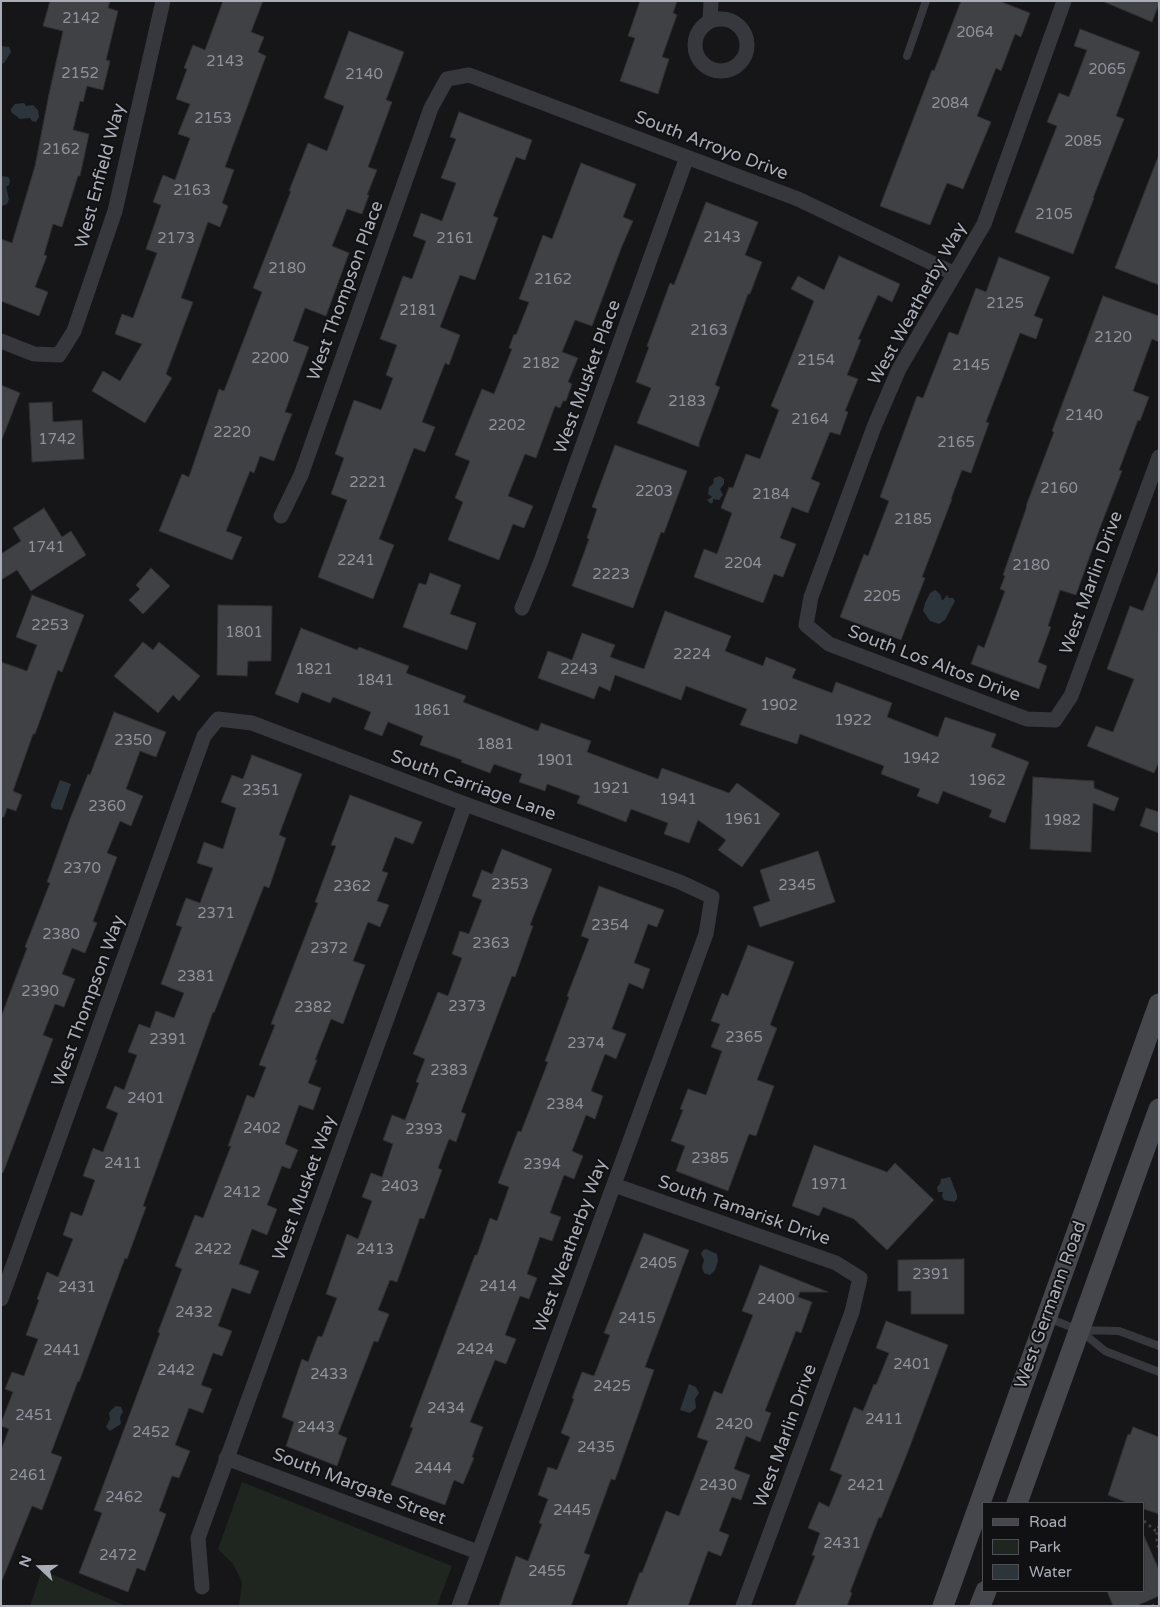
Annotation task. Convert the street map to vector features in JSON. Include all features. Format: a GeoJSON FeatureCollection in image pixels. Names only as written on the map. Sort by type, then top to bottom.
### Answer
{"type":"FeatureCollection","features":[{"type":"Feature","properties":{"kind":"main road","name":"West Germann Road"},"geometry":{"type":"LineString","coordinates":[[942,1606],[1159,1004]]}},
{"type":"Feature","properties":{"kind":"main road","name":"West Germann Road"},"geometry":{"type":"LineString","coordinates":[[1017,1502],[1159,1109]]}},
{"type":"Feature","properties":{"kind":"main road"},"geometry":{"type":"LineString","coordinates":[[980,1606],[986,1592]]}},
{"type":"Feature","properties":{"kind":"street","name":"West Enfield Way"},"geometry":{"type":"LineString","coordinates":[[1,342],[34,354],[59,355],[74,331],[115,211],[163,1]]}},
{"type":"Feature","properties":{"kind":"street"},"geometry":{"type":"LineString","coordinates":[[710,21],[711,1]]}},
{"type":"Feature","properties":{"kind":"street","name":"West Weatherby Way"},"geometry":{"type":"LineString","coordinates":[[806,625],[811,597],[874,428],[899,369],[984,224],[1064,1]]}},
{"type":"Feature","properties":{"kind":"street","name":"South Arroyo Drive"},"geometry":{"type":"LineString","coordinates":[[447,79],[469,75],[687,157],[798,200],[955,274]]}},
{"type":"Feature","properties":{"kind":"street","name":"West Thompson Place"},"geometry":{"type":"LineString","coordinates":[[282,516],[300,475],[431,108],[447,79]]}},
{"type":"Feature","properties":{"kind":"street","name":"West Musket Place"},"geometry":{"type":"LineString","coordinates":[[522,608],[541,561],[687,157]]}},
{"type":"Feature","properties":{"kind":"street","name":"West Marlin Drive"},"geometry":{"type":"LineString","coordinates":[[1055,720],[1071,696],[1159,457]]}},
{"type":"Feature","properties":{"kind":"street","name":"South Los Altos Drive"},"geometry":{"type":"LineString","coordinates":[[806,625],[829,644],[1027,719],[1055,720]]}},
{"type":"Feature","properties":{"kind":"street","name":"South Carriage Lane"},"geometry":{"type":"LineString","coordinates":[[218,719],[252,723],[465,804],[671,878],[712,897]]}},
{"type":"Feature","properties":{"kind":"street","name":"West Thompson Way"},"geometry":{"type":"LineString","coordinates":[[1,1298],[204,736],[218,719]]}},
{"type":"Feature","properties":{"kind":"street","name":"West Musket Way"},"geometry":{"type":"LineString","coordinates":[[202,1587],[198,1538],[465,804]]}},
{"type":"Feature","properties":{"kind":"street","name":"West Weatherby Way"},"geometry":{"type":"LineString","coordinates":[[459,1606],[706,934],[712,897]]}},
{"type":"Feature","properties":{"kind":"street","name":"South Tamarisk Drive"},"geometry":{"type":"LineString","coordinates":[[614,1185],[836,1262],[860,1278]]}},
{"type":"Feature","properties":{"kind":"street","name":"West Marlin Drive"},"geometry":{"type":"LineString","coordinates":[[743,1606],[852,1312],[860,1278]]}},
{"type":"Feature","properties":{"kind":"street","name":"South Margate Street"},"geometry":{"type":"LineString","coordinates":[[226,1458],[478,1552]]}},
{"type":"Feature","properties":{"kind":"lane"},"geometry":{"type":"LineString","coordinates":[[907,56],[926,1]]}},
{"type":"Feature","properties":{"kind":"lane"},"geometry":{"type":"LineString","coordinates":[[1046,1318],[1079,1330],[1119,1331],[1159,1346]]}},
{"type":"Feature","properties":{"kind":"lane"},"geometry":{"type":"LineString","coordinates":[[1079,1330],[1105,1351],[1157,1371],[1159,1361]]}},
{"type":"Feature","properties":{"kind":"path"},"geometry":{"type":"LineString","coordinates":[[1145,1522],[1158,1533]]}},
{"type":"Feature","properties":{"kind":"path"},"geometry":{"type":"LineString","coordinates":[[1159,1526],[1157,1543],[1159,1549]]}},
{"type":"Feature","properties":{"kind":"path"},"geometry":{"type":"LineString","coordinates":[[1152,1606],[1159,1603]]}},
{"type":"Feature","properties":{"kind":"green space"},"geometry":{"type":"Polygon","coordinates":[[[242,1482],[452,1566],[437,1606],[239,1606],[242,1582],[233,1564],[218,1549],[242,1482]]]}},
{"type":"Feature","properties":{"kind":"green space"},"geometry":{"type":"Polygon","coordinates":[[[42,1570],[126,1606],[30,1606],[42,1570]]]}},
{"type":"Feature","properties":{"kind":"water"},"geometry":{"type":"Polygon","coordinates":[[[1,46],[9,47],[11,52],[4,63],[1,64],[1,46]]]}},
{"type":"Feature","properties":{"kind":"water"},"geometry":{"type":"Polygon","coordinates":[[[24,103],[26,106],[33,105],[38,110],[39,117],[36,122],[30,118],[20,119],[11,112],[15,104],[24,103]]]}},
{"type":"Feature","properties":{"kind":"water"},"geometry":{"type":"Polygon","coordinates":[[[1,176],[8,177],[10,180],[9,185],[6,187],[9,199],[7,204],[2,206],[1,176]]]}},
{"type":"Feature","properties":{"kind":"water"},"geometry":{"type":"Polygon","coordinates":[[[720,476],[724,479],[724,484],[720,489],[723,495],[719,500],[713,499],[711,504],[707,500],[712,497],[708,494],[709,487],[713,484],[714,478],[720,476]]]}},
{"type":"Feature","properties":{"kind":"water"},"geometry":{"type":"Polygon","coordinates":[[[935,590],[940,594],[942,600],[947,595],[955,601],[945,620],[939,624],[930,621],[923,611],[930,593],[935,590]]]}},
{"type":"Feature","properties":{"kind":"water"},"geometry":{"type":"Polygon","coordinates":[[[60,780],[71,784],[62,810],[51,807],[60,780]]]}},
{"type":"Feature","properties":{"kind":"water"},"geometry":{"type":"Polygon","coordinates":[[[950,1177],[957,1195],[957,1199],[954,1202],[944,1200],[943,1192],[938,1192],[937,1187],[941,1179],[950,1177]]]}},
{"type":"Feature","properties":{"kind":"water"},"geometry":{"type":"Polygon","coordinates":[[[706,1249],[717,1254],[718,1261],[715,1270],[710,1275],[704,1273],[702,1267],[704,1260],[701,1254],[706,1249]]]}},
{"type":"Feature","properties":{"kind":"water"},"geometry":{"type":"Polygon","coordinates":[[[689,1384],[696,1387],[699,1393],[695,1399],[696,1408],[690,1413],[680,1410],[689,1384]]]}},
{"type":"Feature","properties":{"kind":"water"},"geometry":{"type":"Polygon","coordinates":[[[116,1406],[121,1407],[123,1412],[120,1417],[121,1424],[110,1431],[106,1427],[110,1419],[109,1413],[116,1406]]]}},
{"type":"Feature","properties":{"kind":"building"},"geometry":{"type":"Polygon","coordinates":[[[50,1],[110,1],[108,8],[118,11],[106,60],[110,61],[103,90],[87,86],[83,102],[80,101],[73,130],[89,134],[80,176],[78,176],[62,227],[53,224],[44,255],[47,256],[35,287],[48,292],[39,316],[1,301],[1,239],[12,243],[35,166],[63,31],[43,26],[50,1]]]}},
{"type":"Feature","properties":{"kind":"building"},"geometry":{"type":"Polygon","coordinates":[[[223,1],[263,1],[251,32],[264,37],[258,52],[266,56],[225,167],[234,170],[222,203],[228,206],[220,227],[208,222],[181,298],[193,302],[166,374],[172,378],[145,423],[92,391],[103,371],[120,381],[142,344],[115,334],[122,314],[133,318],[157,253],[146,249],[161,205],[153,202],[163,175],[175,180],[190,138],[178,134],[190,104],[176,99],[187,69],[184,68],[193,45],[205,50],[223,1]]]}},
{"type":"Feature","properties":{"kind":"building"},"geometry":{"type":"Polygon","coordinates":[[[640,1],[677,1],[673,13],[677,15],[662,57],[669,59],[658,94],[620,81],[635,38],[628,36],[640,1]]]}},
{"type":"Feature","properties":{"kind":"building"},"geometry":{"type":"Polygon","coordinates":[[[961,1],[999,1],[1030,13],[1021,37],[1015,34],[1001,71],[996,68],[977,116],[991,122],[963,189],[947,183],[930,225],[880,206],[932,70],[934,71],[961,1]]]}},
{"type":"Feature","properties":{"kind":"building"},"geometry":{"type":"Polygon","coordinates":[[[1102,1],[1159,1],[1159,4],[1152,22],[1102,1]]]}},
{"type":"Feature","properties":{"kind":"building"},"geometry":{"type":"Polygon","coordinates":[[[1080,29],[1140,52],[1116,116],[1124,119],[1073,254],[1015,232],[1057,126],[1047,122],[1059,93],[1069,97],[1087,50],[1074,46],[1080,29]]]}},
{"type":"Feature","properties":{"kind":"building"},"geometry":{"type":"Polygon","coordinates":[[[349,31],[404,52],[386,100],[392,102],[368,167],[377,170],[362,214],[347,209],[332,246],[349,253],[326,316],[305,308],[293,341],[309,347],[285,412],[292,414],[274,461],[260,456],[254,473],[250,471],[226,531],[242,537],[232,560],[159,531],[182,474],[189,477],[219,389],[224,391],[262,292],[253,288],[308,143],[327,151],[344,106],[324,98],[349,31]]]}},
{"type":"Feature","properties":{"kind":"building"},"geometry":{"type":"Polygon","coordinates":[[[459,112],[532,140],[525,160],[516,157],[493,216],[498,218],[475,280],[460,275],[440,327],[460,335],[449,365],[445,363],[422,422],[435,427],[425,452],[414,448],[379,539],[394,545],[373,599],[318,577],[347,500],[331,494],[344,458],[335,454],[354,400],[381,410],[393,378],[386,375],[397,345],[380,339],[403,276],[412,279],[426,241],[413,236],[421,213],[442,221],[456,183],[441,178],[456,139],[450,137],[459,112]]]}},
{"type":"Feature","properties":{"kind":"building"},"geometry":{"type":"Polygon","coordinates":[[[1159,157],[1159,285],[1115,268],[1159,157]]]}},
{"type":"Feature","properties":{"kind":"building"},"geometry":{"type":"Polygon","coordinates":[[[581,163],[636,184],[623,217],[633,221],[592,326],[575,320],[562,352],[578,358],[568,382],[572,384],[566,401],[563,401],[560,408],[555,406],[536,458],[525,454],[508,496],[533,506],[524,528],[513,524],[499,560],[448,540],[463,502],[455,498],[470,461],[455,455],[482,389],[494,394],[512,349],[509,348],[514,334],[516,335],[529,302],[519,299],[543,235],[552,239],[581,163]]]}},
{"type":"Feature","properties":{"kind":"building"},"geometry":{"type":"Polygon","coordinates":[[[706,202],[758,222],[745,255],[762,262],[750,294],[748,294],[715,385],[720,387],[699,447],[637,423],[651,388],[636,382],[670,283],[674,285],[706,202]]]}},
{"type":"Feature","properties":{"kind":"building"},"geometry":{"type":"Polygon","coordinates":[[[839,256],[900,284],[892,302],[878,295],[858,339],[861,340],[847,375],[858,379],[845,411],[848,412],[840,435],[830,432],[811,479],[820,483],[808,513],[792,507],[780,538],[796,544],[783,577],[774,574],[763,603],[694,577],[704,549],[717,554],[732,513],[721,508],[729,487],[733,488],[746,454],[760,459],[779,410],[771,406],[814,301],[791,289],[798,276],[824,290],[839,256]]]}},
{"type":"Feature","properties":{"kind":"building"},"geometry":{"type":"Polygon","coordinates":[[[999,257],[1050,277],[1034,316],[1043,319],[1036,339],[1020,333],[986,422],[989,423],[971,473],[962,470],[922,577],[925,578],[901,640],[840,617],[864,554],[868,556],[889,501],[880,497],[917,396],[923,398],[949,332],[958,335],[976,288],[986,292],[999,257]]]}},
{"type":"Feature","properties":{"kind":"building"},"geometry":{"type":"Polygon","coordinates":[[[1103,296],[1159,316],[1159,342],[1152,339],[1133,391],[1149,397],[1119,470],[1122,471],[1076,595],[1060,590],[1048,626],[1051,627],[1038,662],[1047,666],[1039,689],[971,664],[978,645],[984,648],[1005,591],[1000,589],[1005,576],[1003,575],[1026,506],[1054,432],[1052,431],[1103,296]]]}},
{"type":"Feature","properties":{"kind":"building"},"geometry":{"type":"Polygon","coordinates":[[[1,385],[20,393],[2,439],[1,439],[1,385]]]}},
{"type":"Feature","properties":{"kind":"building"},"geometry":{"type":"Polygon","coordinates":[[[52,402],[53,422],[82,420],[84,459],[32,462],[29,403],[52,402]]]}},
{"type":"Feature","properties":{"kind":"building"},"geometry":{"type":"Polygon","coordinates":[[[615,445],[687,471],[664,533],[661,532],[633,608],[572,586],[589,539],[587,538],[597,509],[592,507],[615,445]]]}},
{"type":"Feature","properties":{"kind":"building"},"geometry":{"type":"Polygon","coordinates":[[[44,508],[62,537],[71,531],[86,555],[31,591],[17,570],[1,580],[1,554],[21,541],[13,528],[44,508]]]}},
{"type":"Feature","properties":{"kind":"building"},"geometry":{"type":"Polygon","coordinates":[[[151,568],[170,586],[143,614],[129,600],[140,589],[136,585],[151,568]]]}},
{"type":"Feature","properties":{"kind":"building"},"geometry":{"type":"Polygon","coordinates":[[[1158,572],[1159,762],[1154,773],[1087,746],[1096,726],[1113,732],[1134,679],[1107,669],[1130,606],[1143,611],[1158,572]]]}},
{"type":"Feature","properties":{"kind":"building"},"geometry":{"type":"Polygon","coordinates":[[[430,573],[461,585],[450,614],[476,623],[467,650],[403,627],[419,583],[426,585],[430,573]]]}},
{"type":"Feature","properties":{"kind":"building"},"geometry":{"type":"Polygon","coordinates":[[[32,595],[84,615],[62,672],[58,670],[13,791],[22,795],[16,811],[7,808],[4,817],[1,817],[1,662],[27,671],[37,645],[16,637],[32,595]]]}},
{"type":"Feature","properties":{"kind":"building"},"geometry":{"type":"Polygon","coordinates":[[[218,605],[272,606],[271,661],[248,661],[247,676],[217,675],[218,605]]]}},
{"type":"Feature","properties":{"kind":"building"},"geometry":{"type":"Polygon","coordinates":[[[665,611],[731,636],[725,651],[763,666],[766,657],[796,669],[792,678],[832,693],[836,682],[892,703],[887,717],[938,737],[945,717],[996,734],[991,747],[1029,762],[1005,823],[989,817],[992,810],[943,791],[938,804],[917,796],[920,789],[881,774],[884,766],[800,734],[797,744],[740,725],[747,709],[686,686],[681,700],[615,675],[610,691],[599,686],[594,699],[538,678],[548,651],[572,660],[582,633],[615,645],[610,657],[644,669],[665,611]]]}},
{"type":"Feature","properties":{"kind":"building"},"geometry":{"type":"Polygon","coordinates":[[[301,628],[357,650],[359,647],[409,666],[406,673],[466,696],[463,702],[538,731],[541,723],[591,741],[587,752],[658,779],[662,768],[729,793],[737,783],[780,814],[742,867],[718,850],[726,840],[698,820],[689,843],[664,834],[668,823],[631,809],[626,822],[577,803],[580,796],[547,784],[545,791],[519,782],[522,774],[494,764],[490,773],[461,762],[462,760],[420,745],[423,736],[388,722],[382,736],[364,729],[371,712],[333,697],[330,703],[302,692],[298,703],[275,694],[301,628]]]}},
{"type":"Feature","properties":{"kind":"building"},"geometry":{"type":"Polygon","coordinates":[[[143,642],[153,650],[159,642],[200,676],[179,701],[173,695],[158,713],[114,676],[143,642]]]}},
{"type":"Feature","properties":{"kind":"building"},"geometry":{"type":"Polygon","coordinates":[[[114,712],[166,732],[156,757],[140,751],[126,789],[143,796],[131,826],[120,821],[107,853],[117,857],[93,921],[97,923],[85,953],[72,948],[62,974],[75,979],[64,1007],[55,1004],[43,1035],[53,1039],[3,1173],[1,1172],[1,1017],[50,883],[47,882],[70,819],[88,774],[90,775],[114,712]]]}},
{"type":"Feature","properties":{"kind":"building"},"geometry":{"type":"Polygon","coordinates":[[[252,755],[302,774],[279,835],[286,838],[269,888],[264,886],[213,1012],[143,1206],[146,1207],[127,1259],[125,1258],[51,1453],[62,1457],[42,1510],[32,1506],[1,1583],[1,1450],[9,1429],[1,1426],[1,1423],[13,1392],[5,1389],[12,1372],[24,1376],[38,1339],[26,1335],[39,1300],[37,1299],[47,1272],[58,1277],[73,1239],[63,1235],[71,1212],[82,1216],[95,1180],[83,1176],[93,1148],[103,1152],[118,1113],[106,1108],[115,1086],[124,1090],[137,1055],[128,1052],[139,1024],[150,1028],[156,1011],[174,1018],[184,993],[161,984],[182,927],[176,925],[186,898],[200,903],[213,868],[197,863],[204,842],[223,849],[236,808],[221,802],[232,775],[243,779],[252,755]]]}},
{"type":"Feature","properties":{"kind":"building"},"geometry":{"type":"Polygon","coordinates":[[[1033,777],[1094,781],[1094,788],[1119,798],[1114,811],[1093,803],[1091,852],[1030,849],[1033,777]]]}},
{"type":"Feature","properties":{"kind":"building"},"geometry":{"type":"Polygon","coordinates":[[[350,795],[422,822],[413,844],[395,837],[382,871],[388,873],[377,901],[389,905],[380,927],[368,922],[353,961],[365,965],[343,1024],[331,1019],[315,1060],[317,1060],[308,1083],[321,1088],[313,1110],[299,1105],[285,1144],[298,1150],[290,1169],[282,1166],[267,1205],[277,1209],[267,1235],[252,1229],[239,1264],[259,1271],[250,1294],[232,1288],[218,1326],[232,1331],[222,1356],[213,1353],[201,1385],[212,1389],[203,1413],[189,1408],[175,1445],[190,1451],[179,1478],[172,1476],[159,1511],[166,1514],[145,1571],[137,1568],[128,1592],[79,1573],[102,1513],[94,1510],[182,1269],[175,1266],[195,1215],[203,1218],[231,1146],[228,1146],[247,1095],[254,1098],[266,1067],[259,1065],[275,1025],[271,1024],[318,903],[315,902],[336,846],[331,845],[350,795]]]}},
{"type":"Feature","properties":{"kind":"building"},"geometry":{"type":"Polygon","coordinates":[[[1146,808],[1159,812],[1159,833],[1140,826],[1146,808]]]}},
{"type":"Feature","properties":{"kind":"building"},"geometry":{"type":"Polygon","coordinates":[[[502,849],[552,869],[530,925],[533,926],[515,977],[512,976],[461,1112],[466,1114],[456,1142],[449,1139],[438,1168],[442,1170],[424,1219],[420,1218],[397,1282],[390,1280],[378,1310],[389,1314],[378,1342],[374,1341],[338,1434],[347,1438],[337,1466],[286,1446],[294,1422],[282,1417],[302,1359],[308,1362],[318,1336],[322,1337],[337,1298],[326,1294],[347,1234],[358,1239],[372,1201],[362,1197],[371,1173],[382,1177],[393,1144],[383,1140],[392,1115],[405,1120],[419,1083],[416,1082],[425,1059],[413,1054],[438,992],[448,996],[462,958],[452,954],[460,931],[469,934],[482,900],[472,896],[482,870],[492,874],[502,849]]]}},
{"type":"Feature","properties":{"kind":"building"},"geometry":{"type":"Polygon","coordinates":[[[818,851],[835,902],[760,927],[753,907],[770,901],[760,870],[818,851]]]}},
{"type":"Feature","properties":{"kind":"building"},"geometry":{"type":"Polygon","coordinates":[[[599,886],[664,910],[657,927],[648,924],[634,963],[650,969],[643,989],[629,983],[612,1029],[626,1034],[616,1059],[605,1054],[591,1091],[603,1096],[595,1119],[586,1115],[572,1151],[583,1156],[574,1179],[564,1175],[550,1213],[561,1217],[552,1241],[540,1237],[527,1274],[537,1278],[529,1299],[520,1296],[505,1335],[516,1339],[506,1364],[495,1360],[470,1422],[483,1427],[472,1457],[474,1458],[463,1484],[454,1480],[445,1505],[391,1485],[413,1428],[410,1427],[475,1255],[477,1255],[490,1218],[497,1221],[509,1187],[498,1183],[518,1131],[521,1132],[548,1062],[545,1061],[589,939],[581,936],[599,886]]]}},
{"type":"Feature","properties":{"kind":"building"},"geometry":{"type":"Polygon","coordinates":[[[748,945],[794,962],[770,1025],[777,1028],[757,1080],[774,1086],[756,1136],[749,1134],[728,1191],[676,1171],[685,1146],[671,1141],[683,1110],[680,1109],[688,1089],[706,1095],[722,1051],[711,1047],[720,1024],[711,1021],[722,993],[728,996],[748,945]]]}},
{"type":"Feature","properties":{"kind":"building"},"geometry":{"type":"Polygon","coordinates":[[[814,1145],[887,1172],[895,1163],[934,1200],[887,1250],[854,1219],[823,1207],[819,1216],[792,1206],[814,1145]]]}},
{"type":"Feature","properties":{"kind":"building"},"geometry":{"type":"Polygon","coordinates":[[[644,1233],[689,1250],[645,1367],[654,1370],[615,1480],[611,1479],[584,1553],[590,1555],[571,1606],[499,1606],[516,1556],[528,1561],[542,1524],[539,1523],[548,1499],[538,1495],[548,1467],[557,1470],[570,1437],[561,1433],[574,1399],[572,1398],[582,1372],[594,1376],[610,1335],[604,1333],[644,1233]]]}},
{"type":"Feature","properties":{"kind":"building"},"geometry":{"type":"Polygon","coordinates":[[[964,1259],[964,1314],[911,1314],[911,1291],[898,1291],[898,1260],[964,1259]]]}},
{"type":"Feature","properties":{"kind":"building"},"geometry":{"type":"Polygon","coordinates":[[[760,1265],[828,1292],[800,1292],[798,1297],[812,1302],[801,1333],[796,1331],[765,1411],[771,1413],[760,1442],[746,1436],[734,1469],[750,1475],[741,1500],[732,1497],[719,1531],[729,1535],[721,1556],[708,1551],[688,1606],[627,1606],[666,1511],[679,1516],[708,1441],[697,1437],[714,1391],[722,1394],[753,1315],[742,1311],[760,1265]]]}},
{"type":"Feature","properties":{"kind":"building"},"geometry":{"type":"Polygon","coordinates":[[[886,1321],[948,1345],[907,1454],[881,1518],[879,1517],[850,1592],[852,1593],[847,1606],[795,1606],[815,1556],[812,1555],[820,1533],[808,1528],[819,1502],[829,1507],[842,1475],[830,1470],[854,1407],[863,1411],[889,1353],[876,1348],[886,1321]]]}},
{"type":"Feature","properties":{"kind":"building"},"geometry":{"type":"Polygon","coordinates":[[[1133,1427],[1159,1437],[1159,1514],[1145,1509],[1145,1502],[1126,1502],[1108,1495],[1128,1434],[1130,1435],[1133,1427]]]}},
{"type":"Feature","properties":{"kind":"building"},"geometry":{"type":"Polygon","coordinates":[[[1145,1538],[1159,1570],[1159,1596],[1136,1606],[1113,1606],[1107,1592],[1145,1592],[1145,1538]]]}}]}
